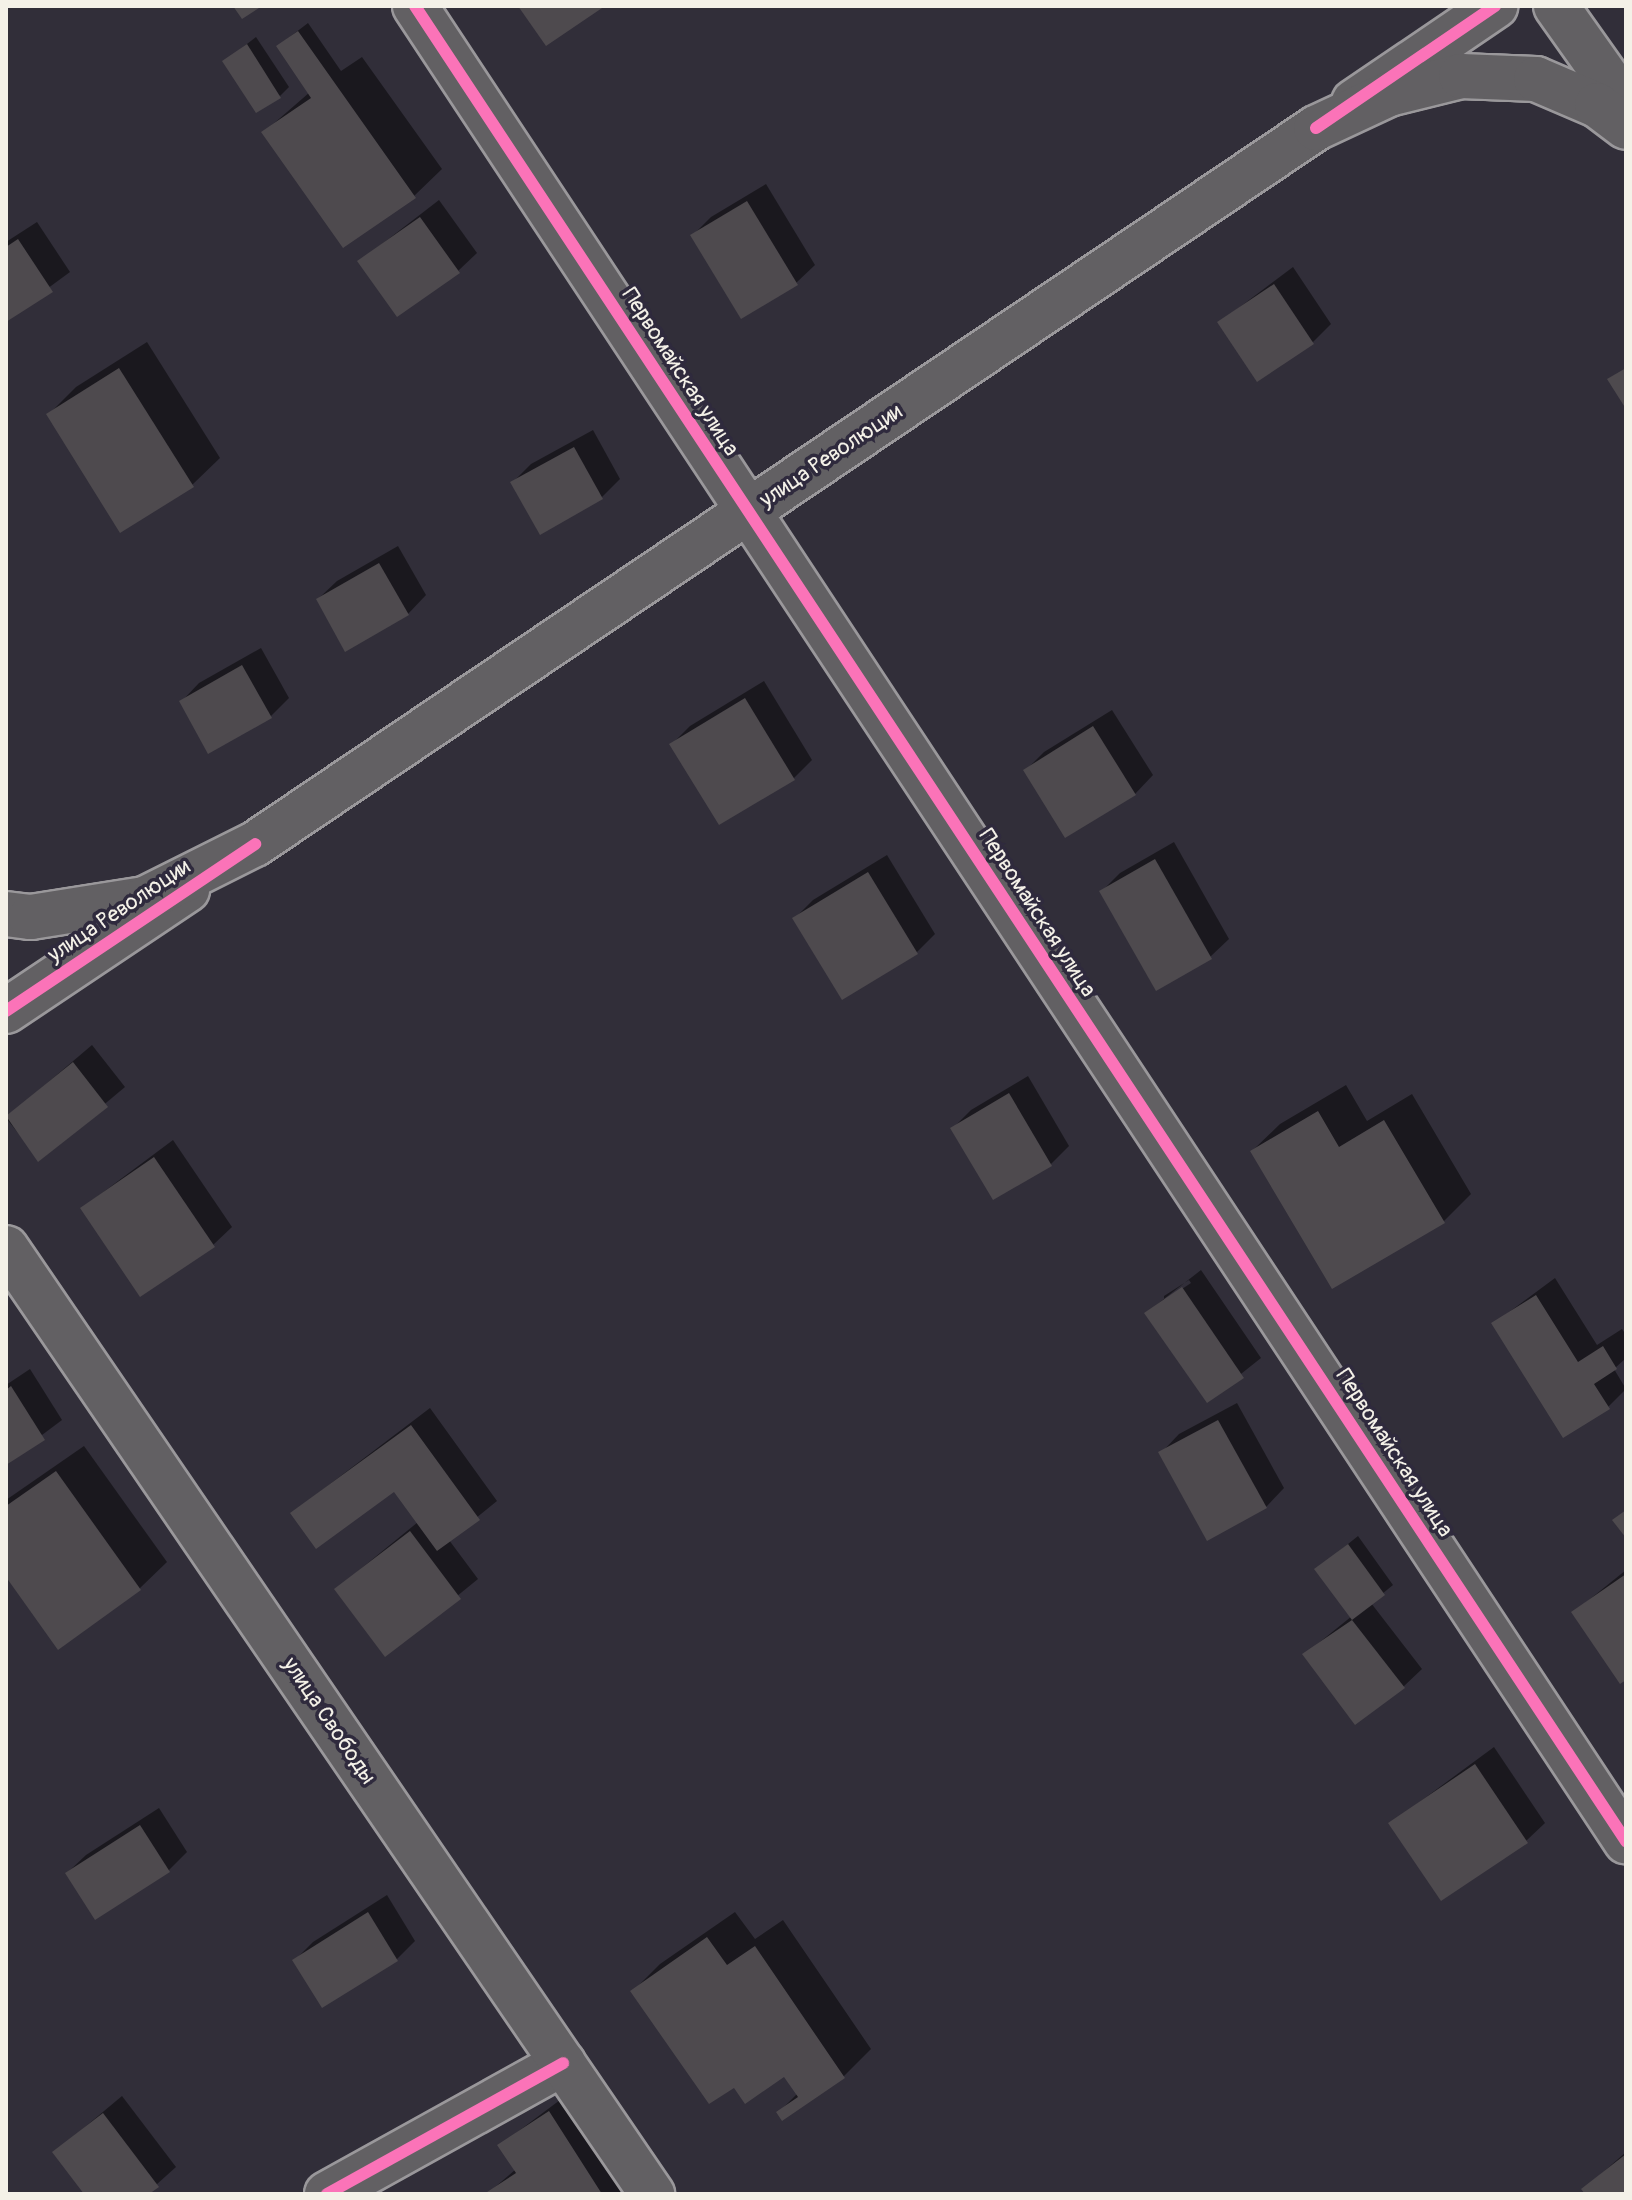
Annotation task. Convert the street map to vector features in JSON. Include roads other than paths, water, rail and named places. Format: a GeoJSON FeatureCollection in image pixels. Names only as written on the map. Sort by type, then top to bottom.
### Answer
{"type":"FeatureCollection","features":[{"type":"Feature","properties":{"kind":"street","name":"Первомайская улица"},"geometry":{"type":"LineString","coordinates":[[415,6],[1626,1841]]}},
{"type":"Feature","properties":{"kind":"street","name":"улица Революции"},"geometry":{"type":"LineString","coordinates":[[6,1011],[1495,6]]}},
{"type":"Feature","properties":{"kind":"street"},"geometry":{"type":"LineString","coordinates":[[1556,6],[1626,105]]}},
{"type":"Feature","properties":{"kind":"street"},"geometry":{"type":"LineString","coordinates":[[1316,128],[1389,94],[1461,76],[1536,79],[1597,105],[1626,127]]}},
{"type":"Feature","properties":{"kind":"street"},"geometry":{"type":"LineString","coordinates":[[6,914],[31,917],[145,899],[255,844]]}},
{"type":"Feature","properties":{"kind":"street","name":"улица Свободы"},"geometry":{"type":"LineString","coordinates":[[6,1248],[652,2194]]}},
{"type":"Feature","properties":{"kind":"street"},"geometry":{"type":"LineString","coordinates":[[327,2194],[563,2063]]}}]}
